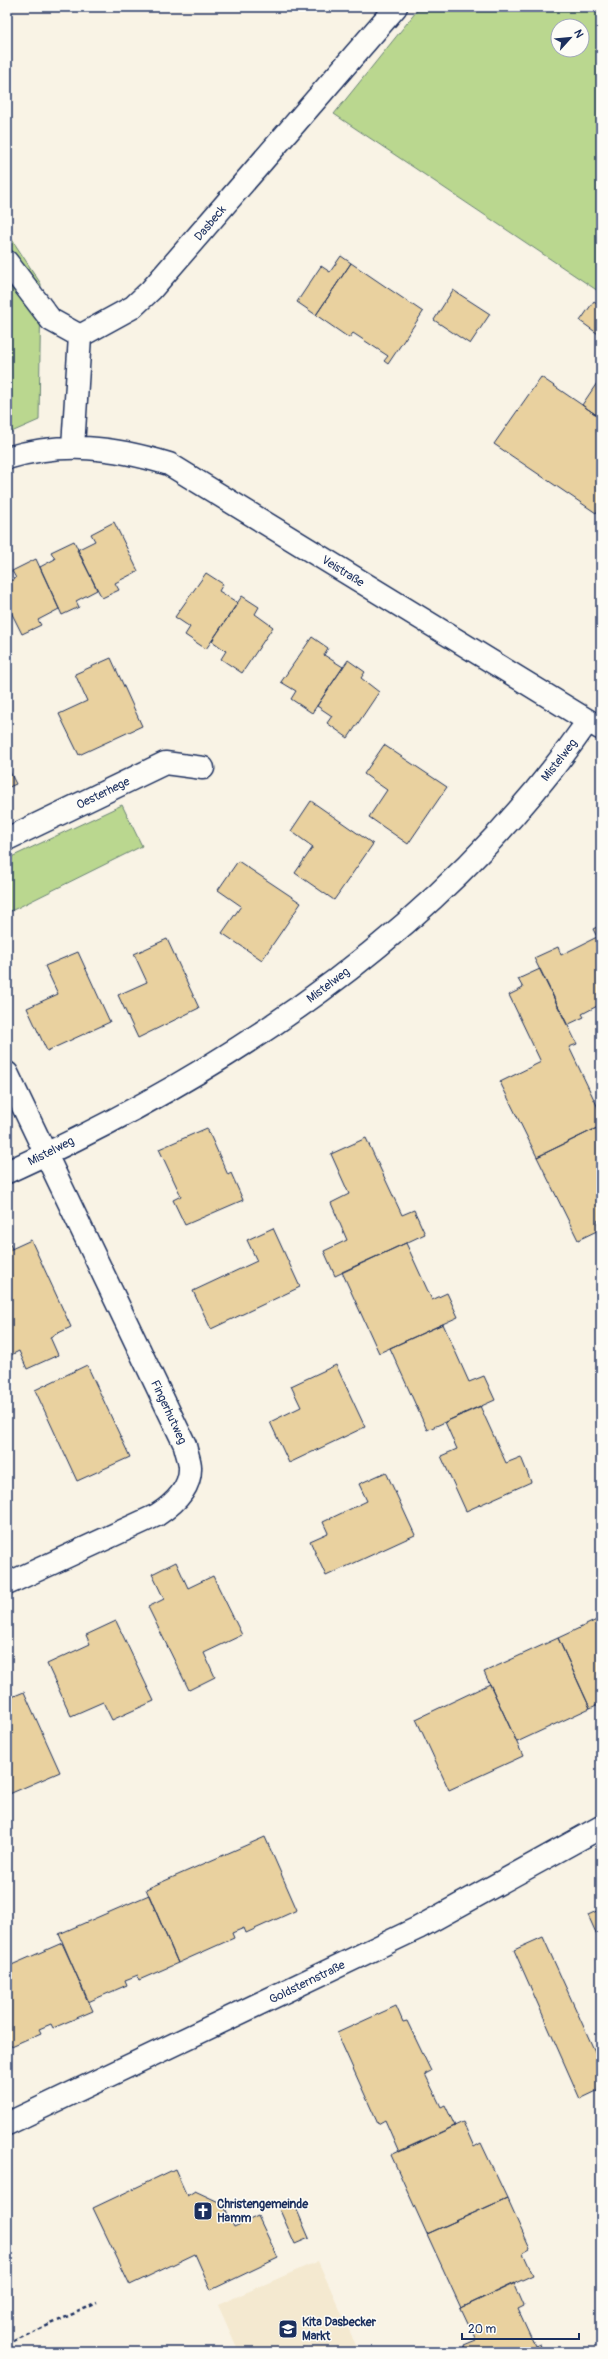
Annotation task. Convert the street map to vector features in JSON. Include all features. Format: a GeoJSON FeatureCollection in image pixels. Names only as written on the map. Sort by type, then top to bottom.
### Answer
{"type":"FeatureCollection","features":[{"type":"Feature","properties":{"kind":"street","name":"Dasbeck"},"geometry":{"type":"LineString","coordinates":[[80,336],[133,307],[151,290],[396,7]]}},
{"type":"Feature","properties":{"kind":"street"},"geometry":{"type":"LineString","coordinates":[[7,262],[51,320],[80,336],[73,447]]}},
{"type":"Feature","properties":{"kind":"street","name":"Veistraße"},"geometry":{"type":"LineString","coordinates":[[7,458],[73,447],[100,448],[129,453],[169,464],[595,725]]}},
{"type":"Feature","properties":{"kind":"street","name":"Mistelweg"},"geometry":{"type":"LineString","coordinates":[[7,1172],[47,1154],[195,1074],[236,1049],[337,980],[394,935],[469,864],[514,817],[595,725]]}},
{"type":"Feature","properties":{"kind":"street","name":"Oesterhege"},"geometry":{"type":"LineString","coordinates":[[7,839],[165,763],[203,768]]}},
{"type":"Feature","properties":{"kind":"street"},"geometry":{"type":"LineString","coordinates":[[7,1073],[47,1154]]}},
{"type":"Feature","properties":{"kind":"street","name":"Fingerhutweg"},"geometry":{"type":"LineString","coordinates":[[7,1584],[157,1515],[173,1504],[184,1489],[190,1468],[185,1445],[47,1154]]}},
{"type":"Feature","properties":{"kind":"street","name":"Goldsternstraße"},"geometry":{"type":"LineString","coordinates":[[7,2124],[418,1928],[601,1827]]}},
{"type":"Feature","properties":{"kind":"path"},"geometry":{"type":"LineString","coordinates":[[7,2344],[97,2303]]}},
{"type":"Feature","properties":{"kind":"shaded area","name":"Kita Dasbecker Markt"},"geometry":{"type":"Polygon","coordinates":[[[318,2261],[359,2352],[239,2352],[218,2305],[318,2261]]]}},
{"type":"Feature","properties":{"kind":"green space"},"geometry":{"type":"Polygon","coordinates":[[[420,7],[601,7],[601,293],[334,114],[420,7]]]}},
{"type":"Feature","properties":{"kind":"green space"},"geometry":{"type":"Polygon","coordinates":[[[7,232],[41,284],[39,420],[7,434],[7,232]]]}},
{"type":"Feature","properties":{"kind":"green space"},"geometry":{"type":"Polygon","coordinates":[[[122,805],[142,846],[7,913],[7,859],[122,805]]]}},
{"type":"Feature","properties":{"kind":"building"},"geometry":{"type":"Polygon","coordinates":[[[341,256],[351,263],[316,315],[297,302],[321,266],[330,272],[341,256]]]}},
{"type":"Feature","properties":{"kind":"building"},"geometry":{"type":"Polygon","coordinates":[[[351,263],[423,312],[388,364],[384,361],[388,356],[353,333],[349,338],[316,315],[351,263]]]}},
{"type":"Feature","properties":{"kind":"building"},"geometry":{"type":"Polygon","coordinates":[[[453,290],[490,314],[470,344],[434,320],[453,290]]]}},
{"type":"Feature","properties":{"kind":"building"},"geometry":{"type":"Polygon","coordinates":[[[594,301],[601,306],[601,336],[580,321],[594,301]]]}},
{"type":"Feature","properties":{"kind":"building"},"geometry":{"type":"Polygon","coordinates":[[[541,377],[601,418],[601,506],[596,513],[494,444],[541,377]]]}},
{"type":"Feature","properties":{"kind":"building"},"geometry":{"type":"Polygon","coordinates":[[[601,377],[601,418],[582,405],[601,377]]]}},
{"type":"Feature","properties":{"kind":"building"},"geometry":{"type":"Polygon","coordinates":[[[114,522],[138,571],[115,583],[119,590],[102,598],[77,550],[95,541],[91,534],[114,522]]]}},
{"type":"Feature","properties":{"kind":"building"},"geometry":{"type":"Polygon","coordinates":[[[74,541],[97,590],[76,601],[79,607],[62,615],[40,567],[55,559],[51,552],[74,541]]]}},
{"type":"Feature","properties":{"kind":"building"},"geometry":{"type":"Polygon","coordinates":[[[36,559],[59,609],[38,620],[41,625],[22,634],[7,604],[7,582],[16,578],[12,571],[36,559]]]}},
{"type":"Feature","properties":{"kind":"building"},"geometry":{"type":"Polygon","coordinates":[[[206,573],[223,584],[219,591],[238,603],[206,649],[185,635],[190,627],[175,617],[206,573]]]}},
{"type":"Feature","properties":{"kind":"building"},"geometry":{"type":"Polygon","coordinates":[[[242,596],[259,607],[255,614],[273,627],[242,673],[221,659],[226,651],[212,641],[242,596]]]}},
{"type":"Feature","properties":{"kind":"building"},"geometry":{"type":"Polygon","coordinates":[[[312,637],[328,648],[324,655],[343,667],[312,713],[291,699],[296,691],[281,682],[312,637]]]}},
{"type":"Feature","properties":{"kind":"building"},"geometry":{"type":"Polygon","coordinates":[[[111,658],[142,726],[79,755],[59,714],[87,701],[75,674],[111,658]]]}},
{"type":"Feature","properties":{"kind":"building"},"geometry":{"type":"Polygon","coordinates":[[[348,660],[365,672],[361,678],[379,692],[348,738],[327,723],[332,716],[317,706],[348,660]]]}},
{"type":"Feature","properties":{"kind":"building"},"geometry":{"type":"Polygon","coordinates":[[[384,745],[447,787],[408,844],[369,817],[387,790],[364,774],[384,745]]]}},
{"type":"Feature","properties":{"kind":"building"},"geometry":{"type":"Polygon","coordinates":[[[7,766],[16,784],[7,788],[7,766]]]}},
{"type":"Feature","properties":{"kind":"building"},"geometry":{"type":"Polygon","coordinates":[[[311,801],[373,844],[334,900],[295,873],[313,847],[291,831],[311,801]]]}},
{"type":"Feature","properties":{"kind":"building"},"geometry":{"type":"Polygon","coordinates":[[[238,861],[301,903],[262,960],[222,933],[241,906],[218,890],[238,861]]]}},
{"type":"Feature","properties":{"kind":"building"},"geometry":{"type":"Polygon","coordinates":[[[601,925],[601,1004],[582,1014],[584,1017],[567,1025],[534,958],[558,947],[561,955],[597,937],[593,929],[601,925]]]}},
{"type":"Feature","properties":{"kind":"building"},"geometry":{"type":"Polygon","coordinates":[[[167,939],[199,1008],[138,1038],[118,995],[147,982],[134,954],[167,939]]]}},
{"type":"Feature","properties":{"kind":"building"},"geometry":{"type":"Polygon","coordinates":[[[78,952],[110,1022],[47,1051],[27,1008],[58,994],[45,966],[78,952]]]}},
{"type":"Feature","properties":{"kind":"building"},"geometry":{"type":"Polygon","coordinates":[[[540,969],[577,1044],[569,1047],[601,1114],[601,1126],[537,1157],[500,1082],[541,1062],[509,995],[523,988],[518,979],[540,969]]]}},
{"type":"Feature","properties":{"kind":"building"},"geometry":{"type":"Polygon","coordinates":[[[601,1126],[601,1219],[597,1221],[601,1229],[578,1240],[537,1157],[601,1126]]]}},
{"type":"Feature","properties":{"kind":"building"},"geometry":{"type":"Polygon","coordinates":[[[207,1128],[228,1175],[231,1173],[243,1200],[185,1225],[173,1200],[181,1196],[159,1149],[207,1128]]]}},
{"type":"Feature","properties":{"kind":"building"},"geometry":{"type":"Polygon","coordinates":[[[366,1138],[402,1215],[414,1210],[425,1234],[335,1276],[324,1251],[347,1240],[331,1203],[349,1194],[331,1154],[366,1138]]]}},
{"type":"Feature","properties":{"kind":"building"},"geometry":{"type":"Polygon","coordinates":[[[273,1228],[300,1287],[211,1329],[193,1291],[257,1261],[247,1240],[273,1228]]]}},
{"type":"Feature","properties":{"kind":"building"},"geometry":{"type":"Polygon","coordinates":[[[7,1237],[12,1249],[7,1251],[7,1237]]]}},
{"type":"Feature","properties":{"kind":"building"},"geometry":{"type":"Polygon","coordinates":[[[31,1240],[71,1327],[50,1337],[58,1355],[27,1369],[19,1351],[7,1357],[7,1251],[31,1240]]]}},
{"type":"Feature","properties":{"kind":"building"},"geometry":{"type":"Polygon","coordinates":[[[406,1243],[432,1300],[447,1293],[458,1317],[379,1353],[342,1272],[406,1243]]]}},
{"type":"Feature","properties":{"kind":"building"},"geometry":{"type":"Polygon","coordinates":[[[443,1324],[469,1382],[484,1376],[495,1400],[427,1430],[390,1348],[443,1324]]]}},
{"type":"Feature","properties":{"kind":"building"},"geometry":{"type":"Polygon","coordinates":[[[87,1365],[130,1457],[77,1481],[35,1390],[87,1365]]]}},
{"type":"Feature","properties":{"kind":"building"},"geometry":{"type":"Polygon","coordinates":[[[336,1365],[365,1427],[289,1463],[270,1422],[301,1407],[291,1386],[336,1365]]]}},
{"type":"Feature","properties":{"kind":"building"},"geometry":{"type":"Polygon","coordinates":[[[480,1406],[506,1463],[521,1457],[531,1482],[466,1511],[441,1456],[457,1449],[445,1422],[480,1406]]]}},
{"type":"Feature","properties":{"kind":"building"},"geometry":{"type":"Polygon","coordinates":[[[386,1472],[415,1535],[326,1576],[310,1541],[328,1533],[323,1522],[367,1501],[359,1484],[386,1472]]]}},
{"type":"Feature","properties":{"kind":"building"},"geometry":{"type":"Polygon","coordinates":[[[176,1562],[188,1588],[213,1576],[242,1635],[204,1653],[215,1677],[189,1690],[148,1607],[164,1599],[152,1574],[176,1562]]]}},
{"type":"Feature","properties":{"kind":"building"},"geometry":{"type":"Polygon","coordinates":[[[601,1618],[601,1703],[590,1708],[558,1638],[601,1618]]]}},
{"type":"Feature","properties":{"kind":"building"},"geometry":{"type":"Polygon","coordinates":[[[116,1621],[154,1701],[112,1720],[103,1702],[71,1716],[47,1664],[90,1644],[86,1635],[116,1621]]]}},
{"type":"Feature","properties":{"kind":"building"},"geometry":{"type":"Polygon","coordinates":[[[558,1638],[590,1708],[517,1742],[484,1672],[558,1638]]]}},
{"type":"Feature","properties":{"kind":"building"},"geometry":{"type":"Polygon","coordinates":[[[490,1684],[523,1756],[449,1790],[416,1719],[490,1684]]]}},
{"type":"Feature","properties":{"kind":"building"},"geometry":{"type":"Polygon","coordinates":[[[24,1692],[60,1772],[7,1795],[7,1699],[24,1692]]]}},
{"type":"Feature","properties":{"kind":"building"},"geometry":{"type":"Polygon","coordinates":[[[265,1837],[297,1910],[246,1933],[244,1928],[232,1933],[234,1938],[178,1963],[146,1889],[265,1837]]]}},
{"type":"Feature","properties":{"kind":"building"},"geometry":{"type":"Polygon","coordinates":[[[149,1895],[178,1963],[139,1980],[138,1975],[125,1980],[127,1985],[88,2002],[59,1934],[149,1895]]]}},
{"type":"Feature","properties":{"kind":"building"},"geometry":{"type":"Polygon","coordinates":[[[601,1909],[601,1944],[588,1915],[601,1909]]]}},
{"type":"Feature","properties":{"kind":"building"},"geometry":{"type":"Polygon","coordinates":[[[543,1937],[601,2065],[601,2089],[580,2099],[514,1950],[543,1937]]]}},
{"type":"Feature","properties":{"kind":"building"},"geometry":{"type":"Polygon","coordinates":[[[62,1943],[93,2011],[53,2028],[51,2024],[39,2029],[41,2033],[7,2048],[7,1967],[62,1943]]]}},
{"type":"Feature","properties":{"kind":"building"},"geometry":{"type":"Polygon","coordinates":[[[396,2006],[403,2022],[407,2021],[431,2071],[425,2074],[441,2107],[445,2105],[455,2126],[399,2152],[385,2120],[378,2124],[337,2033],[396,2006]]]}},
{"type":"Feature","properties":{"kind":"building"},"geometry":{"type":"Polygon","coordinates":[[[463,2122],[474,2147],[481,2143],[507,2198],[427,2234],[391,2155],[463,2122]]]}},
{"type":"Feature","properties":{"kind":"building"},"geometry":{"type":"Polygon","coordinates":[[[175,2169],[187,2196],[195,2191],[223,2204],[234,2227],[258,2216],[278,2258],[211,2290],[195,2254],[130,2285],[93,2208],[175,2169]]]}},
{"type":"Feature","properties":{"kind":"building"},"geometry":{"type":"Polygon","coordinates":[[[507,2198],[530,2249],[523,2253],[533,2275],[461,2308],[427,2234],[507,2198]]]}},
{"type":"Feature","properties":{"kind":"building"},"geometry":{"type":"Polygon","coordinates":[[[293,2201],[309,2238],[295,2244],[279,2208],[293,2201]]]}},
{"type":"Feature","properties":{"kind":"building"},"geometry":{"type":"Polygon","coordinates":[[[514,2283],[524,2306],[518,2309],[535,2346],[540,2344],[543,2352],[467,2352],[464,2345],[476,2340],[461,2308],[514,2283]]]}},
{"type":"Feature","properties":{"kind":"place","name":"Christengemeinde Hamm"},"geometry":{"type":"Point","coordinates":[203,2211]}},
{"type":"Feature","properties":{"kind":"place","name":"Kita Dasbecker Markt"},"geometry":{"type":"Point","coordinates":[288,2329]}}]}
